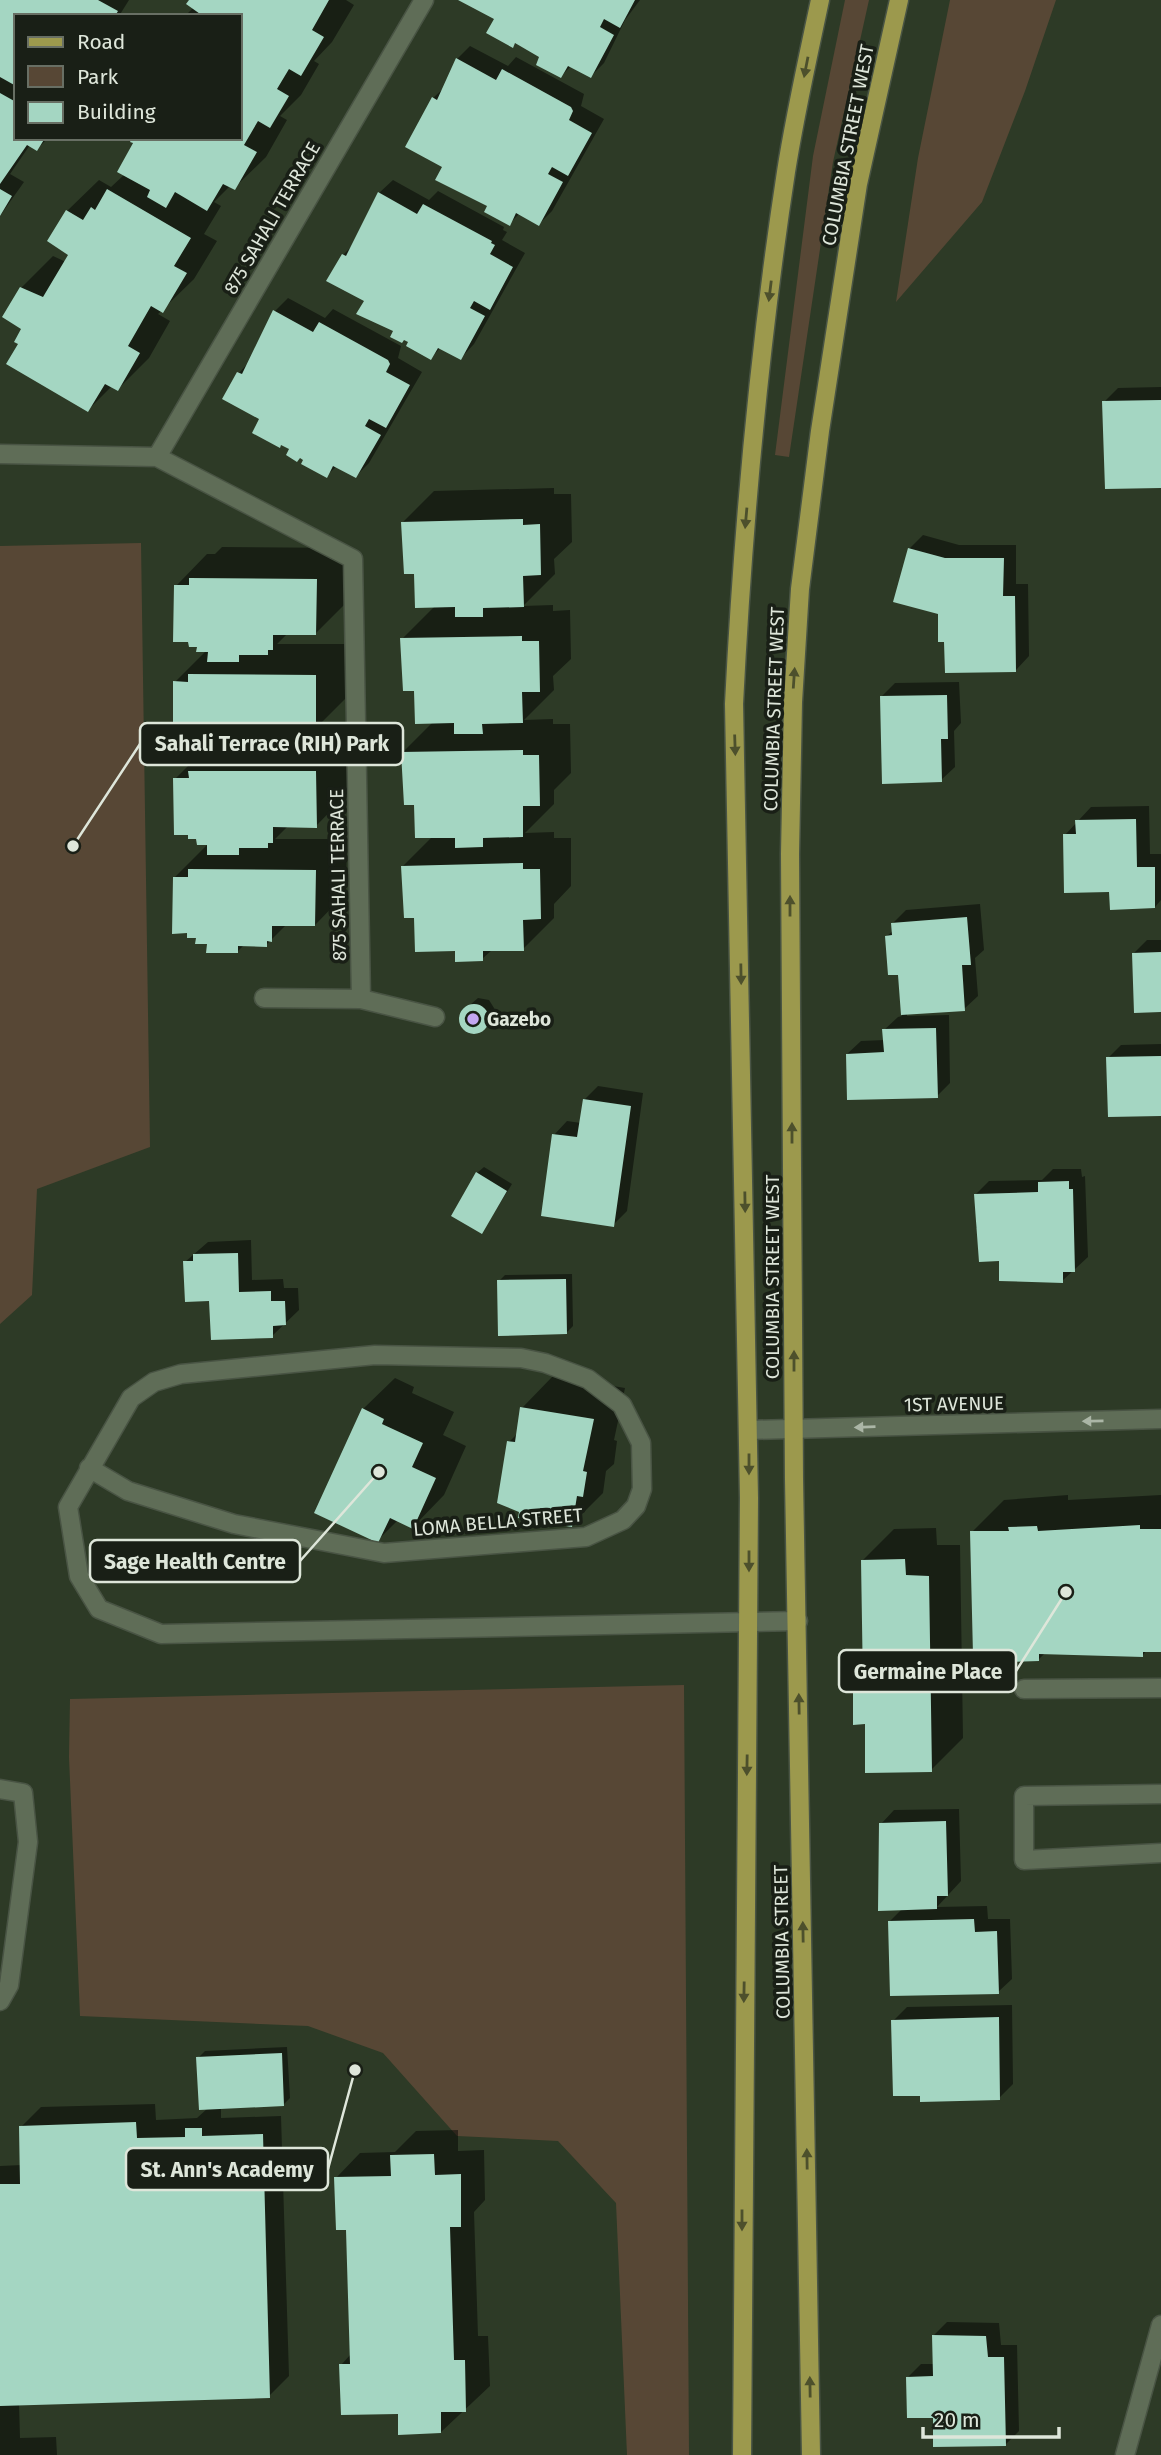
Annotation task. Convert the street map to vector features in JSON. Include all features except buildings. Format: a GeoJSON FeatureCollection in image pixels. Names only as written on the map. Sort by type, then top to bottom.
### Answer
{"type":"FeatureCollection","features":[{"type":"Feature","properties":{"kind":"main road","name":"COLUMBIA STREET WEST"},"geometry":{"type":"LineString","coordinates":[[748,1430],[734,704],[739,598],[753,426],[786,170],[820,0]]}},
{"type":"Feature","properties":{"kind":"main road","name":"COLUMBIA STREET WEST"},"geometry":{"type":"LineString","coordinates":[[794,1429],[789,854],[793,702],[800,589],[858,184],[899,0]]}},
{"type":"Feature","properties":{"kind":"main road","name":"COLUMBIA STREET"},"geometry":{"type":"LineString","coordinates":[[794,1429],[811,2455]]}},
{"type":"Feature","properties":{"kind":"main road","name":"COLUMBIA STREET"},"geometry":{"type":"LineString","coordinates":[[742,2455],[749,1623],[748,1430]]}},
{"type":"Feature","properties":{"kind":"street","name":"875 SAHALI TERRACE"},"geometry":{"type":"LineString","coordinates":[[157,457],[424,0]]}},
{"type":"Feature","properties":{"kind":"street","name":"875 SAHALI TERRACE"},"geometry":{"type":"LineString","coordinates":[[0,454],[157,457],[353,559],[361,999]]}},
{"type":"Feature","properties":{"kind":"street"},"geometry":{"type":"LineString","coordinates":[[264,998],[361,999],[435,1017]]}},
{"type":"Feature","properties":{"kind":"street","name":"LOMA BELLA STREET"},"geometry":{"type":"LineString","coordinates":[[89,1468],[128,1491],[234,1524],[384,1553],[586,1537],[618,1524],[632,1511],[641,1494],[643,1470],[640,1443],[630,1417],[613,1395],[588,1379],[545,1363],[521,1359],[375,1355],[181,1374],[154,1382],[131,1398],[89,1468],[68,1507],[79,1576],[99,1609],[161,1633],[798,1621]]}},
{"type":"Feature","properties":{"kind":"street","name":"1ST AVENUE"},"geometry":{"type":"LineString","coordinates":[[748,1430],[1161,1419]]}},
{"type":"Feature","properties":{"kind":"street"},"geometry":{"type":"LineString","coordinates":[[1024,1689],[1161,1688]]}},
{"type":"Feature","properties":{"kind":"street"},"geometry":{"type":"LineString","coordinates":[[0,1789],[23,1793],[28,1842],[9,1985],[0,2001]]}},
{"type":"Feature","properties":{"kind":"street"},"geometry":{"type":"LineString","coordinates":[[1161,1794],[1024,1796],[1024,1860],[1161,1853]]}},
{"type":"Feature","properties":{"kind":"street"},"geometry":{"type":"LineString","coordinates":[[1125,2455],[1161,2325]]}},
{"type":"Feature","properties":{"kind":"green space"},"geometry":{"type":"Polygon","coordinates":[[[845,0],[869,0],[833,162],[789,457],[775,455],[813,156],[845,0]]]}},
{"type":"Feature","properties":{"kind":"green space"},"geometry":{"type":"Polygon","coordinates":[[[950,0],[1056,0],[1025,91],[982,202],[896,302],[918,158],[950,0]]]}},
{"type":"Feature","properties":{"kind":"green space"},"geometry":{"type":"Polygon","coordinates":[[[141,543],[150,1147],[37,1189],[32,1295],[0,1324],[0,546],[141,543]]]}},
{"type":"Feature","properties":{"kind":"green space"},"geometry":{"type":"Polygon","coordinates":[[[684,1685],[689,2455],[627,2455],[616,2203],[558,2141],[457,2136],[383,2053],[308,2026],[80,2016],[69,1757],[70,1699],[684,1685]]]}},
{"type":"Feature","properties":{"kind":"place","name":"Sahali Terrace (RIH) Park"},"geometry":{"type":"Point","coordinates":[73,846]}},
{"type":"Feature","properties":{"kind":"place","name":"Gazebo"},"geometry":{"type":"Point","coordinates":[473,1019]}},
{"type":"Feature","properties":{"kind":"place","name":"Sage Health Centre"},"geometry":{"type":"Point","coordinates":[379,1472]}},
{"type":"Feature","properties":{"kind":"place","name":"Germaine Place"},"geometry":{"type":"Point","coordinates":[1066,1592]}},
{"type":"Feature","properties":{"kind":"place","name":"St. Ann's Academy"},"geometry":{"type":"Point","coordinates":[355,2070]}}]}
